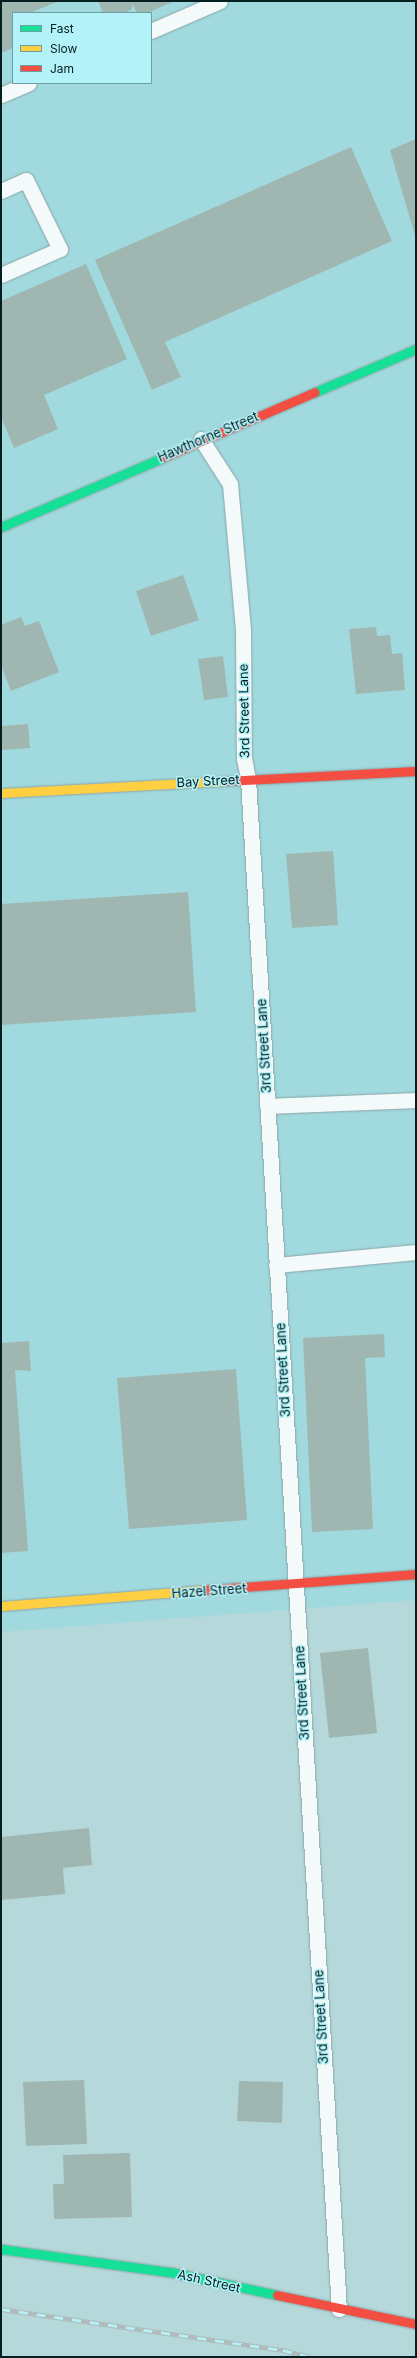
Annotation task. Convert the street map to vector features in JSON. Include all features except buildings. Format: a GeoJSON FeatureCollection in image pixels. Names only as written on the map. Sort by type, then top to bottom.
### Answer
{"type":"FeatureCollection","features":[{"type":"Feature","properties":{"kind":"street","name":"Hawthorne Street"},"geometry":{"type":"LineString","coordinates":[[1,527],[201,439],[416,349]]}},
{"type":"Feature","properties":{"kind":"street","name":"Bay Street"},"geometry":{"type":"LineString","coordinates":[[1,792],[416,771]]}},
{"type":"Feature","properties":{"kind":"street","name":"Hazel Street"},"geometry":{"type":"LineString","coordinates":[[1,1606],[295,1585],[416,1574]]}},
{"type":"Feature","properties":{"kind":"street","name":"Ash Street"},"geometry":{"type":"LineString","coordinates":[[1,2249],[170,2272],[339,2310],[416,2324]]}},
{"type":"Feature","properties":{"kind":"lane"},"geometry":{"type":"LineString","coordinates":[[152,31],[220,1]]}},
{"type":"Feature","properties":{"kind":"lane"},"geometry":{"type":"LineString","coordinates":[[1,95],[27,84]]}},
{"type":"Feature","properties":{"kind":"lane"},"geometry":{"type":"LineString","coordinates":[[1,191],[26,180],[60,249],[1,275]]}},
{"type":"Feature","properties":{"kind":"lane","name":"3rd Street Lane"},"geometry":{"type":"LineString","coordinates":[[201,439],[230,484],[243,630],[244,758],[248,779],[339,2310]]}},
{"type":"Feature","properties":{"kind":"lane"},"geometry":{"type":"LineString","coordinates":[[267,1106],[416,1100]]}},
{"type":"Feature","properties":{"kind":"lane"},"geometry":{"type":"LineString","coordinates":[[276,1265],[416,1252]]}},
{"type":"Feature","properties":{"kind":"shaded area"},"geometry":{"type":"Polygon","coordinates":[[[1,1],[416,1],[416,1600],[1,1632],[1,1]]]}},
{"type":"Feature","properties":{"kind":"railway"},"geometry":{"type":"LineString","coordinates":[[1,2309],[283,2350],[310,2357]]}},
{"type":"Feature","properties":{"kind":"traffic: fast"},"geometry":{"type":"LineString","coordinates":[[315,392],[416,349]]}},
{"type":"Feature","properties":{"kind":"traffic: fast"},"geometry":{"type":"LineString","coordinates":[[1,527],[164,457]]}},
{"type":"Feature","properties":{"kind":"traffic: fast"},"geometry":{"type":"LineString","coordinates":[[1,2249],[170,2272],[277,2295]]}},
{"type":"Feature","properties":{"kind":"traffic: slow"},"geometry":{"type":"LineString","coordinates":[[1,793],[225,781]]}},
{"type":"Feature","properties":{"kind":"traffic: slow"},"geometry":{"type":"LineString","coordinates":[[1,1606],[203,1590]]}},
{"type":"Feature","properties":{"kind":"traffic: jam"},"geometry":{"type":"LineString","coordinates":[[164,457],[315,392]]}},
{"type":"Feature","properties":{"kind":"traffic: jam"},"geometry":{"type":"LineString","coordinates":[[225,781],[416,771]]}},
{"type":"Feature","properties":{"kind":"traffic: jam"},"geometry":{"type":"LineString","coordinates":[[203,1590],[416,1574]]}},
{"type":"Feature","properties":{"kind":"traffic: jam"},"geometry":{"type":"LineString","coordinates":[[277,2295],[416,2324]]}}]}
